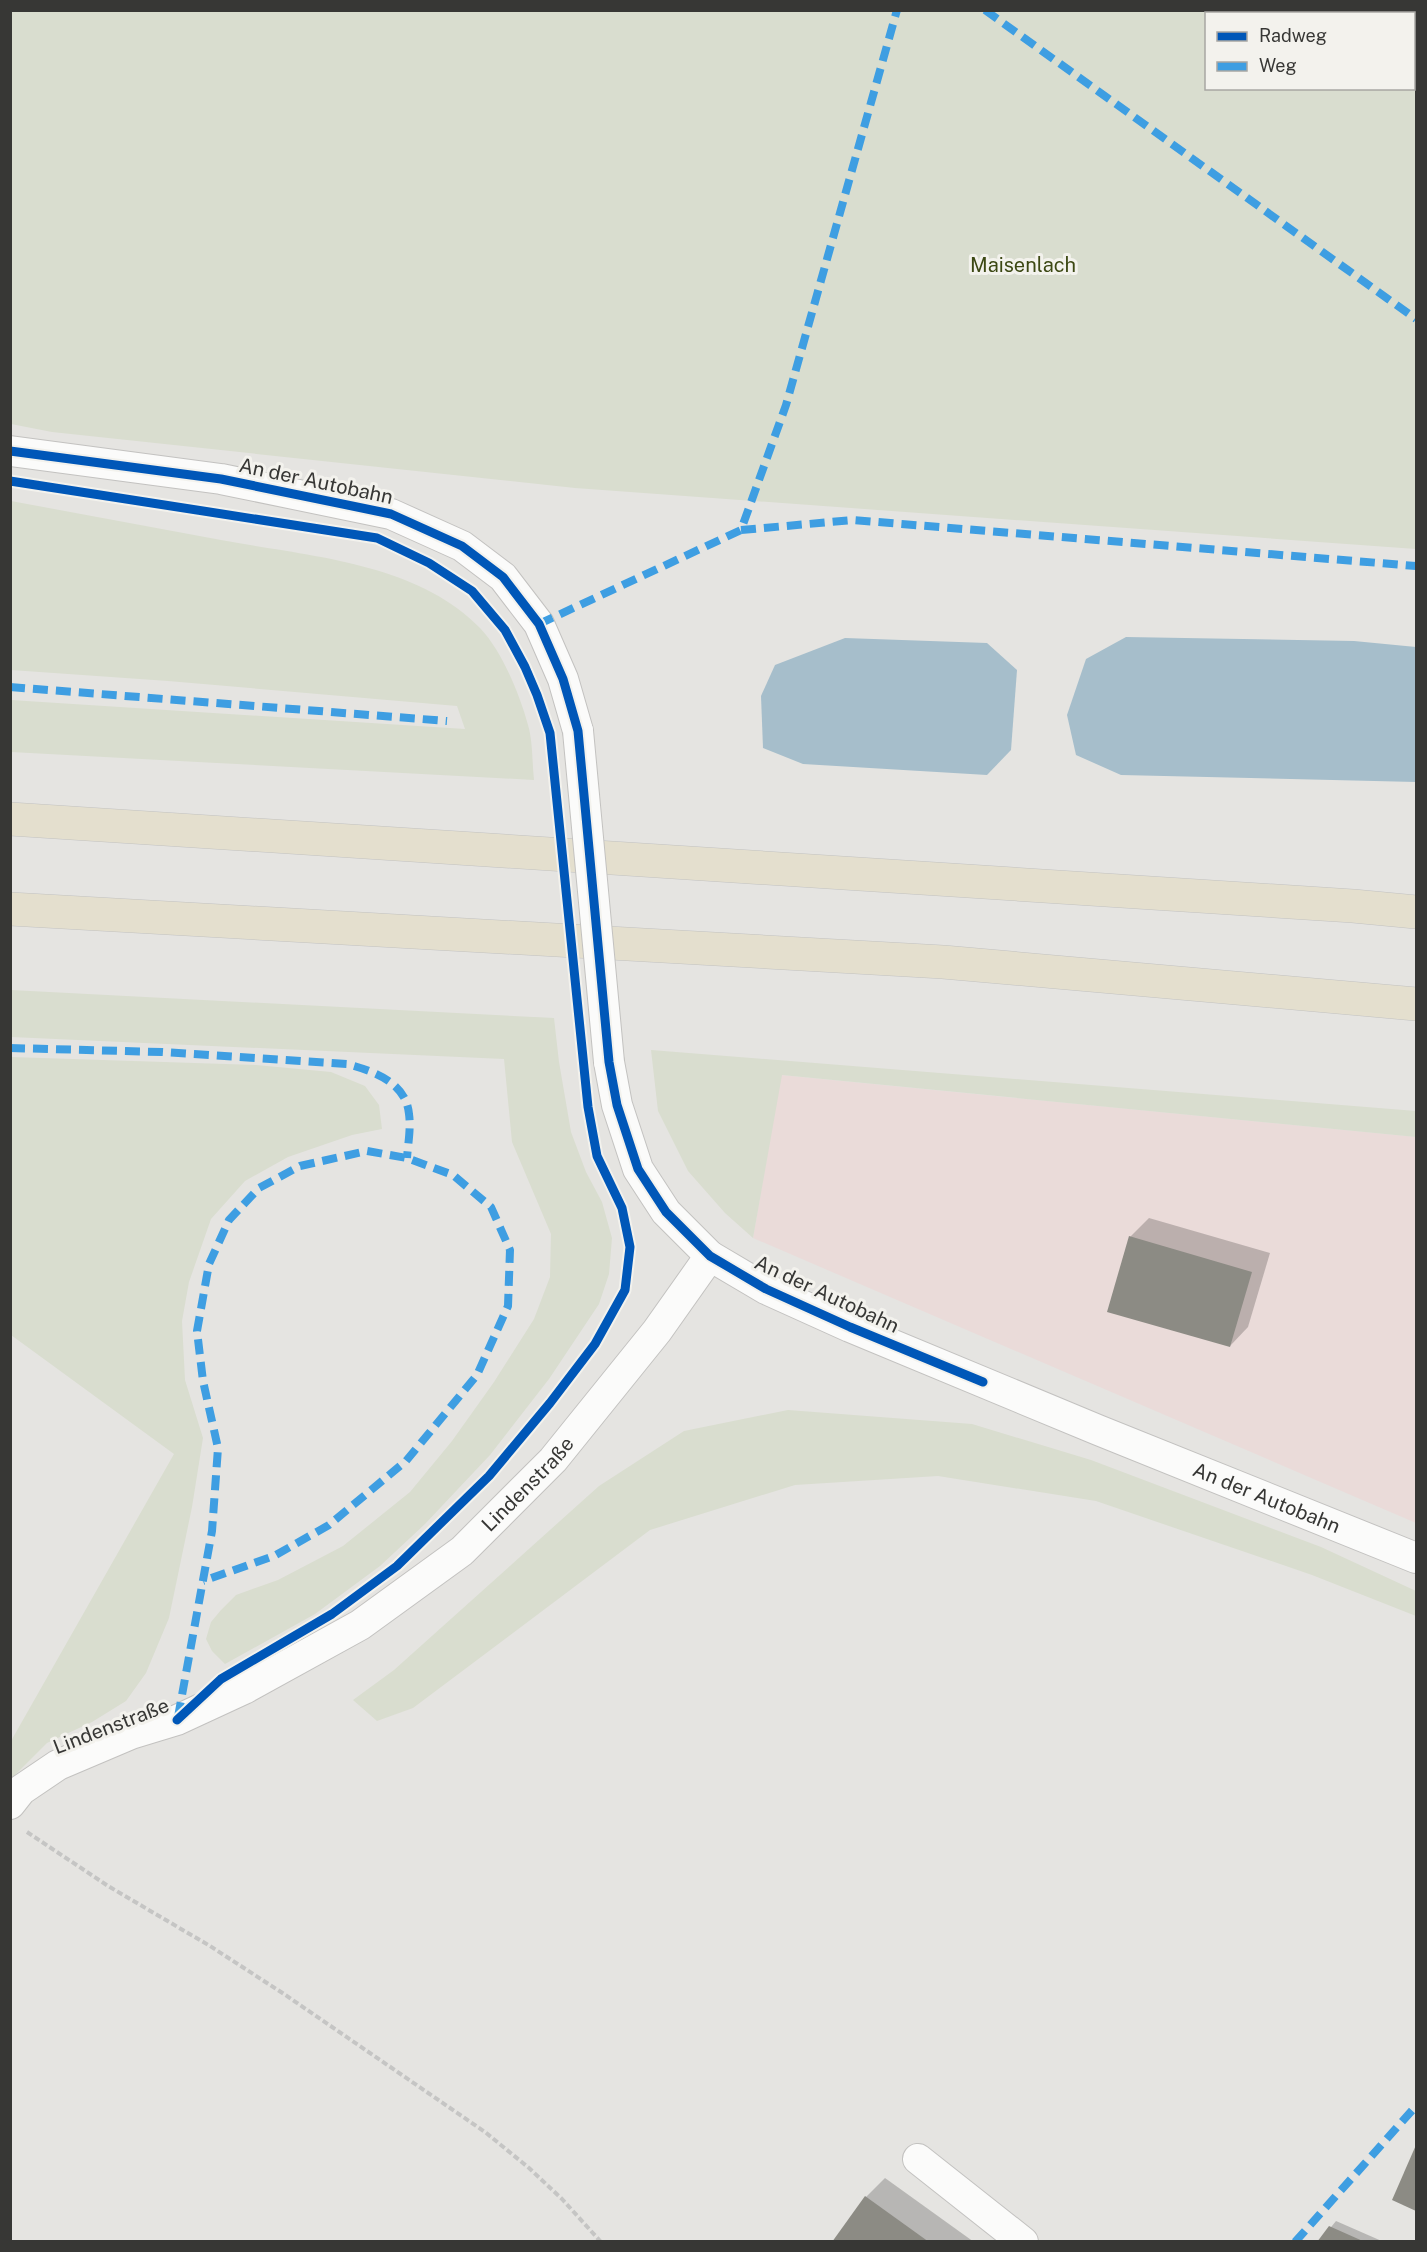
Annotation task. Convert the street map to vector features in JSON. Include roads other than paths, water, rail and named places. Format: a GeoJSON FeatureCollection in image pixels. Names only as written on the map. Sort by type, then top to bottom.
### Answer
{"type":"FeatureCollection","features":[{"type":"Feature","properties":{"kind":"highway"},"geometry":{"type":"LineString","coordinates":[[10,819],[1353,906],[1416,912]]}},
{"type":"Feature","properties":{"kind":"highway"},"geometry":{"type":"LineString","coordinates":[[10,909],[943,962],[1416,1004]]}},
{"type":"Feature","properties":{"kind":"street","name":"An der Autobahn"},"geometry":{"type":"LineString","coordinates":[[10,451],[221,479],[392,514],[462,546],[503,577],[539,624],[563,679],[578,731],[609,1062],[617,1105],[638,1169],[666,1212],[710,1256],[766,1289],[850,1327],[1098,1430],[1416,1558]]}},
{"type":"Feature","properties":{"kind":"street","name":"Lindenstraße"},"geometry":{"type":"LineString","coordinates":[[14,1815],[21,1790],[58,1765],[131,1734],[177,1720],[244,1689],[360,1625],[462,1551],[554,1460],[657,1331],[710,1256]]}},
{"type":"Feature","properties":{"kind":"street"},"geometry":{"type":"LineString","coordinates":[[918,2159],[1023,2241]]}},
{"type":"Feature","properties":{"kind":"water"},"geometry":{"type":"Polygon","coordinates":[[[1126,637],[1354,641],[1416,647],[1416,782],[1121,775],[1076,755],[1067,715],[1086,659],[1126,637]]]}},
{"type":"Feature","properties":{"kind":"water"},"geometry":{"type":"Polygon","coordinates":[[[845,638],[987,643],[1017,670],[1011,750],[987,775],[803,764],[763,748],[761,696],[775,665],[845,638]]]}},
{"type":"Feature","properties":{"kind":"park label","name":"Maisenlach"},"geometry":{"type":"Point","coordinates":[1023,265]}}]}
